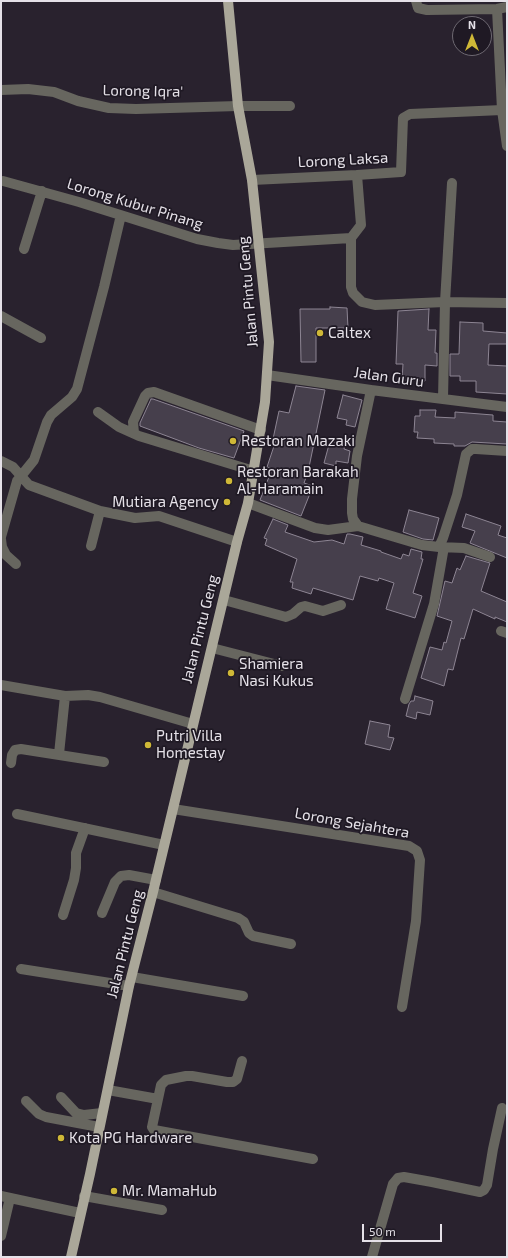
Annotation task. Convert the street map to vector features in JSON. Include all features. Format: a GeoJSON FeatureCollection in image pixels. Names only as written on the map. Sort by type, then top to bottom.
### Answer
{"type":"FeatureCollection","features":[{"type":"Feature","properties":{"kind":"main road","name":"Jalan Pintu Geng"},"geometry":{"type":"LineString","coordinates":[[71,1257],[131,982],[224,600],[236,542],[248,503],[266,402],[269,342],[260,243],[252,180],[238,106],[228,1]]}},
{"type":"Feature","properties":{"kind":"street"},"geometry":{"type":"LineString","coordinates":[[408,1],[438,10],[502,8],[502,110],[507,146]]}},
{"type":"Feature","properties":{"kind":"street","name":"Lorong Iqra'"},"geometry":{"type":"LineString","coordinates":[[1,90],[28,89],[54,92],[78,102],[109,108],[136,109],[290,106]]}},
{"type":"Feature","properties":{"kind":"street","name":"Lorong Laksa"},"geometry":{"type":"LineString","coordinates":[[252,180],[401,172],[403,118],[410,114],[502,110]]}},
{"type":"Feature","properties":{"kind":"street"},"geometry":{"type":"LineString","coordinates":[[357,175],[361,225],[352,238],[351,287],[353,293],[362,302],[375,305],[445,302],[507,303]]}},
{"type":"Feature","properties":{"kind":"street","name":"Lorong Kubur Pinang"},"geometry":{"type":"LineString","coordinates":[[3,181],[42,191],[196,239],[218,243],[233,245],[352,238]]}},
{"type":"Feature","properties":{"kind":"street"},"geometry":{"type":"LineString","coordinates":[[443,399],[445,302],[450,242],[452,183]]}},
{"type":"Feature","properties":{"kind":"street"},"geometry":{"type":"LineString","coordinates":[[24,249],[42,191]]}},
{"type":"Feature","properties":{"kind":"street"},"geometry":{"type":"LineString","coordinates":[[16,564],[6,556],[2,547],[1,538],[14,490],[17,481],[34,460],[46,422],[51,415],[72,397],[77,389],[121,215]]}},
{"type":"Feature","properties":{"kind":"street"},"geometry":{"type":"LineString","coordinates":[[1,316],[41,338]]}},
{"type":"Feature","properties":{"kind":"street","name":"Jalan Guru"},"geometry":{"type":"LineString","coordinates":[[267,375],[507,408]]}},
{"type":"Feature","properties":{"kind":"street"},"geometry":{"type":"LineString","coordinates":[[356,523],[352,499],[357,456],[370,390]]}},
{"type":"Feature","properties":{"kind":"street"},"geometry":{"type":"LineString","coordinates":[[134,433],[133,422],[144,396],[154,392],[261,430]]}},
{"type":"Feature","properties":{"kind":"street"},"geometry":{"type":"LineString","coordinates":[[98,412],[119,427],[139,436],[254,472]]}},
{"type":"Feature","properties":{"kind":"street"},"geometry":{"type":"LineString","coordinates":[[405,699],[434,604],[442,547],[466,454],[472,449],[507,451]]}},
{"type":"Feature","properties":{"kind":"street"},"geometry":{"type":"LineString","coordinates":[[1,461],[13,467],[22,476],[27,484],[100,511],[133,518],[157,516],[236,542]]}},
{"type":"Feature","properties":{"kind":"street"},"geometry":{"type":"LineString","coordinates":[[248,503],[315,528],[328,530],[356,523],[422,545],[464,548],[490,556]]}},
{"type":"Feature","properties":{"kind":"street"},"geometry":{"type":"LineString","coordinates":[[91,546],[100,511]]}},
{"type":"Feature","properties":{"kind":"street"},"geometry":{"type":"LineString","coordinates":[[224,600],[286,617],[293,614],[301,607],[309,607],[323,612],[341,606]]}},
{"type":"Feature","properties":{"kind":"street"},"geometry":{"type":"LineString","coordinates":[[212,648],[282,666]]}},
{"type":"Feature","properties":{"kind":"street"},"geometry":{"type":"LineString","coordinates":[[1,685],[65,696],[88,695],[100,697],[193,724]]}},
{"type":"Feature","properties":{"kind":"street"},"geometry":{"type":"LineString","coordinates":[[59,754],[65,696]]}},
{"type":"Feature","properties":{"kind":"street"},"geometry":{"type":"LineString","coordinates":[[11,763],[12,755],[16,750],[21,749],[104,762]]}},
{"type":"Feature","properties":{"kind":"street","name":"Lorong Sejahtera"},"geometry":{"type":"LineString","coordinates":[[173,809],[409,846],[417,851],[420,860],[416,921],[402,1007]]}},
{"type":"Feature","properties":{"kind":"street"},"geometry":{"type":"LineString","coordinates":[[17,814],[164,845]]}},
{"type":"Feature","properties":{"kind":"street"},"geometry":{"type":"LineString","coordinates":[[63,914],[74,880],[76,853],[85,828]]}},
{"type":"Feature","properties":{"kind":"street"},"geometry":{"type":"LineString","coordinates":[[102,913],[115,882],[121,876],[129,875],[156,880]]}},
{"type":"Feature","properties":{"kind":"street"},"geometry":{"type":"LineString","coordinates":[[153,892],[238,918],[244,922],[249,932],[254,936],[291,944]]}},
{"type":"Feature","properties":{"kind":"street"},"geometry":{"type":"LineString","coordinates":[[21,969],[243,996]]}},
{"type":"Feature","properties":{"kind":"street"},"geometry":{"type":"LineString","coordinates":[[242,1061],[237,1079],[233,1082],[192,1076],[166,1080],[162,1085],[158,1099],[152,1127],[154,1130],[313,1159]]}},
{"type":"Feature","properties":{"kind":"street"},"geometry":{"type":"LineString","coordinates":[[108,1090],[158,1099]]}},
{"type":"Feature","properties":{"kind":"street"},"geometry":{"type":"LineString","coordinates":[[61,1097],[76,1113],[84,1116],[102,1113]]}},
{"type":"Feature","properties":{"kind":"street"},"geometry":{"type":"LineString","coordinates":[[26,1101],[39,1114],[99,1127]]}},
{"type":"Feature","properties":{"kind":"street"},"geometry":{"type":"LineString","coordinates":[[372,1257],[392,1184],[398,1178],[432,1182],[480,1192],[484,1190],[487,1185],[502,1108]]}},
{"type":"Feature","properties":{"kind":"street"},"geometry":{"type":"LineString","coordinates":[[84,1196],[162,1210]]}},
{"type":"Feature","properties":{"kind":"street"},"geometry":{"type":"LineString","coordinates":[[1,1236],[6,1197],[80,1213]]}},
{"type":"Feature","properties":{"kind":"building"},"geometry":{"type":"Polygon","coordinates":[[[330,307],[347,308],[348,328],[316,328],[316,362],[301,362],[300,309],[330,309],[330,307]]]}},
{"type":"Feature","properties":{"kind":"building"},"geometry":{"type":"Polygon","coordinates":[[[429,309],[428,330],[436,330],[435,353],[437,353],[437,366],[425,365],[425,381],[402,380],[403,364],[396,364],[398,311],[429,309]]]}},
{"type":"Feature","properties":{"kind":"building"},"geometry":{"type":"Polygon","coordinates":[[[460,322],[483,323],[483,331],[507,333],[507,344],[489,344],[488,365],[507,366],[507,394],[476,392],[476,381],[460,381],[460,376],[450,376],[450,354],[459,354],[460,322]]]}},
{"type":"Feature","properties":{"kind":"building"},"geometry":{"type":"Polygon","coordinates":[[[296,386],[325,390],[308,472],[304,483],[313,486],[301,516],[260,500],[272,469],[267,467],[276,440],[273,439],[279,411],[289,413],[296,386]]]}},
{"type":"Feature","properties":{"kind":"building"},"geometry":{"type":"Polygon","coordinates":[[[343,395],[362,400],[355,427],[346,425],[347,420],[337,418],[343,395]]]}},
{"type":"Feature","properties":{"kind":"building"},"geometry":{"type":"Polygon","coordinates":[[[151,399],[244,431],[234,458],[199,448],[140,426],[151,399]]]}},
{"type":"Feature","properties":{"kind":"building"},"geometry":{"type":"Polygon","coordinates":[[[420,410],[436,410],[435,417],[455,418],[455,412],[493,415],[493,421],[507,422],[507,444],[472,442],[465,446],[454,446],[454,444],[434,443],[434,439],[417,438],[418,432],[414,432],[415,416],[420,416],[420,410]]]}},
{"type":"Feature","properties":{"kind":"building"},"geometry":{"type":"Polygon","coordinates":[[[330,441],[345,444],[344,449],[350,451],[348,463],[336,461],[336,466],[324,463],[330,441]]]}},
{"type":"Feature","properties":{"kind":"building"},"geometry":{"type":"Polygon","coordinates":[[[409,510],[439,518],[433,540],[423,539],[403,532],[409,510]]]}},
{"type":"Feature","properties":{"kind":"building"},"geometry":{"type":"Polygon","coordinates":[[[466,514],[501,526],[498,535],[507,538],[507,558],[470,543],[475,531],[462,527],[466,514]]]}},
{"type":"Feature","properties":{"kind":"building"},"geometry":{"type":"Polygon","coordinates":[[[273,519],[288,525],[285,532],[314,542],[332,540],[344,544],[347,534],[350,534],[363,537],[361,545],[401,559],[403,554],[409,556],[411,549],[422,552],[421,559],[423,559],[413,593],[422,596],[415,618],[386,609],[394,583],[379,578],[378,581],[360,576],[353,600],[313,588],[311,594],[292,588],[293,582],[290,582],[297,559],[265,545],[267,539],[264,538],[273,519]]]}},
{"type":"Feature","properties":{"kind":"building"},"geometry":{"type":"Polygon","coordinates":[[[466,556],[490,563],[481,591],[507,602],[507,622],[495,617],[495,619],[473,609],[464,639],[461,638],[453,670],[448,669],[444,686],[421,678],[430,647],[442,650],[444,642],[446,643],[452,621],[437,616],[445,581],[452,583],[457,568],[460,570],[466,556]]]}},
{"type":"Feature","properties":{"kind":"building"},"geometry":{"type":"Polygon","coordinates":[[[415,696],[433,701],[430,715],[417,712],[416,719],[406,716],[409,704],[411,701],[414,701],[415,696]]]}},
{"type":"Feature","properties":{"kind":"building"},"geometry":{"type":"Polygon","coordinates":[[[370,721],[390,725],[388,737],[394,738],[390,750],[365,744],[370,721]]]}},
{"type":"Feature","properties":{"kind":"place","name":"Caltex"},"geometry":{"type":"Point","coordinates":[320,333]}},
{"type":"Feature","properties":{"kind":"place","name":"Restoran Mazaki"},"geometry":{"type":"Point","coordinates":[233,441]}},
{"type":"Feature","properties":{"kind":"place","name":"Restoran Barakah Al-Haramain"},"geometry":{"type":"Point","coordinates":[229,481]}},
{"type":"Feature","properties":{"kind":"place","name":"Mutiara Agency"},"geometry":{"type":"Point","coordinates":[227,502]}},
{"type":"Feature","properties":{"kind":"place","name":"Shamiera Nasi Kukus"},"geometry":{"type":"Point","coordinates":[231,673]}},
{"type":"Feature","properties":{"kind":"place","name":"Putri Villa Homestay"},"geometry":{"type":"Point","coordinates":[148,745]}},
{"type":"Feature","properties":{"kind":"place","name":"Kota PG Hardware"},"geometry":{"type":"Point","coordinates":[61,1138]}},
{"type":"Feature","properties":{"kind":"place","name":"Mr. MamaHub"},"geometry":{"type":"Point","coordinates":[114,1191]}}]}
